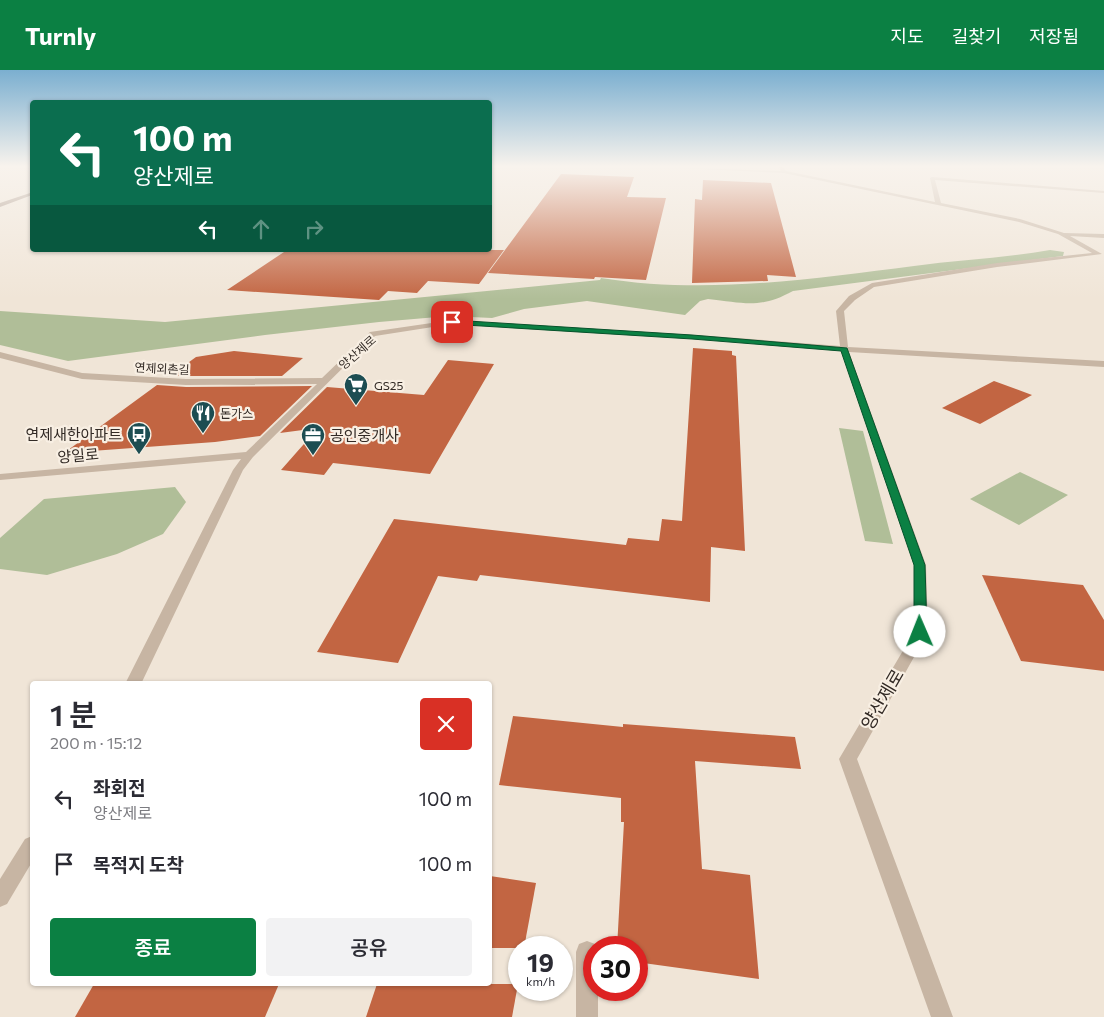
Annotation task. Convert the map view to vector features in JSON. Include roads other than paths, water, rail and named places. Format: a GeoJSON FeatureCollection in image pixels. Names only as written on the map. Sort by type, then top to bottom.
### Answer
{"type":"FeatureCollection","features":[{"type":"Feature","properties":{"kind":"street"},"geometry":{"type":"LineString","coordinates":[[975,211],[1020,221],[1060,233],[1101,255]]}},
{"type":"Feature","properties":{"kind":"street"},"geometry":{"type":"LineString","coordinates":[[1060,233],[1104,236]]}},
{"type":"Feature","properties":{"kind":"street"},"geometry":{"type":"LineString","coordinates":[[844,349],[840,311],[852,298],[872,285],[997,265],[1101,255]]}},
{"type":"Feature","properties":{"kind":"street","name":"양산제로"},"geometry":{"type":"LineString","coordinates":[[134,681],[143,667],[230,485],[249,455],[373,334],[452,322],[692,337],[844,349],[1104,364]]}},
{"type":"Feature","properties":{"kind":"street","name":"양산제로"},"geometry":{"type":"LineString","coordinates":[[844,349],[920,565],[920,632],[848,759],[942,1017]]}},
{"type":"Feature","properties":{"kind":"street","name":"연제외촌길"},"geometry":{"type":"LineString","coordinates":[[0,355],[82,376],[186,382],[325,381]]}},
{"type":"Feature","properties":{"kind":"street","name":"양일로"},"geometry":{"type":"LineString","coordinates":[[0,477],[249,455]]}},
{"type":"Feature","properties":{"kind":"street"},"geometry":{"type":"LineString","coordinates":[[0,897],[30,848]]}},
{"type":"Feature","properties":{"kind":"street"},"geometry":{"type":"LineString","coordinates":[[587,1001],[587,1017]]}},
{"type":"Feature","properties":{"kind":"place","name":"GS25"},"geometry":{"type":"Point","coordinates":[356,406]}},
{"type":"Feature","properties":{"kind":"place","name":"돈가스"},"geometry":{"type":"Point","coordinates":[203,434]}},
{"type":"Feature","properties":{"kind":"place","name":"연제새한아파트"},"geometry":{"type":"Point","coordinates":[139,455]}},
{"type":"Feature","properties":{"kind":"place","name":"공인중개사"},"geometry":{"type":"Point","coordinates":[313,456]}}]}
